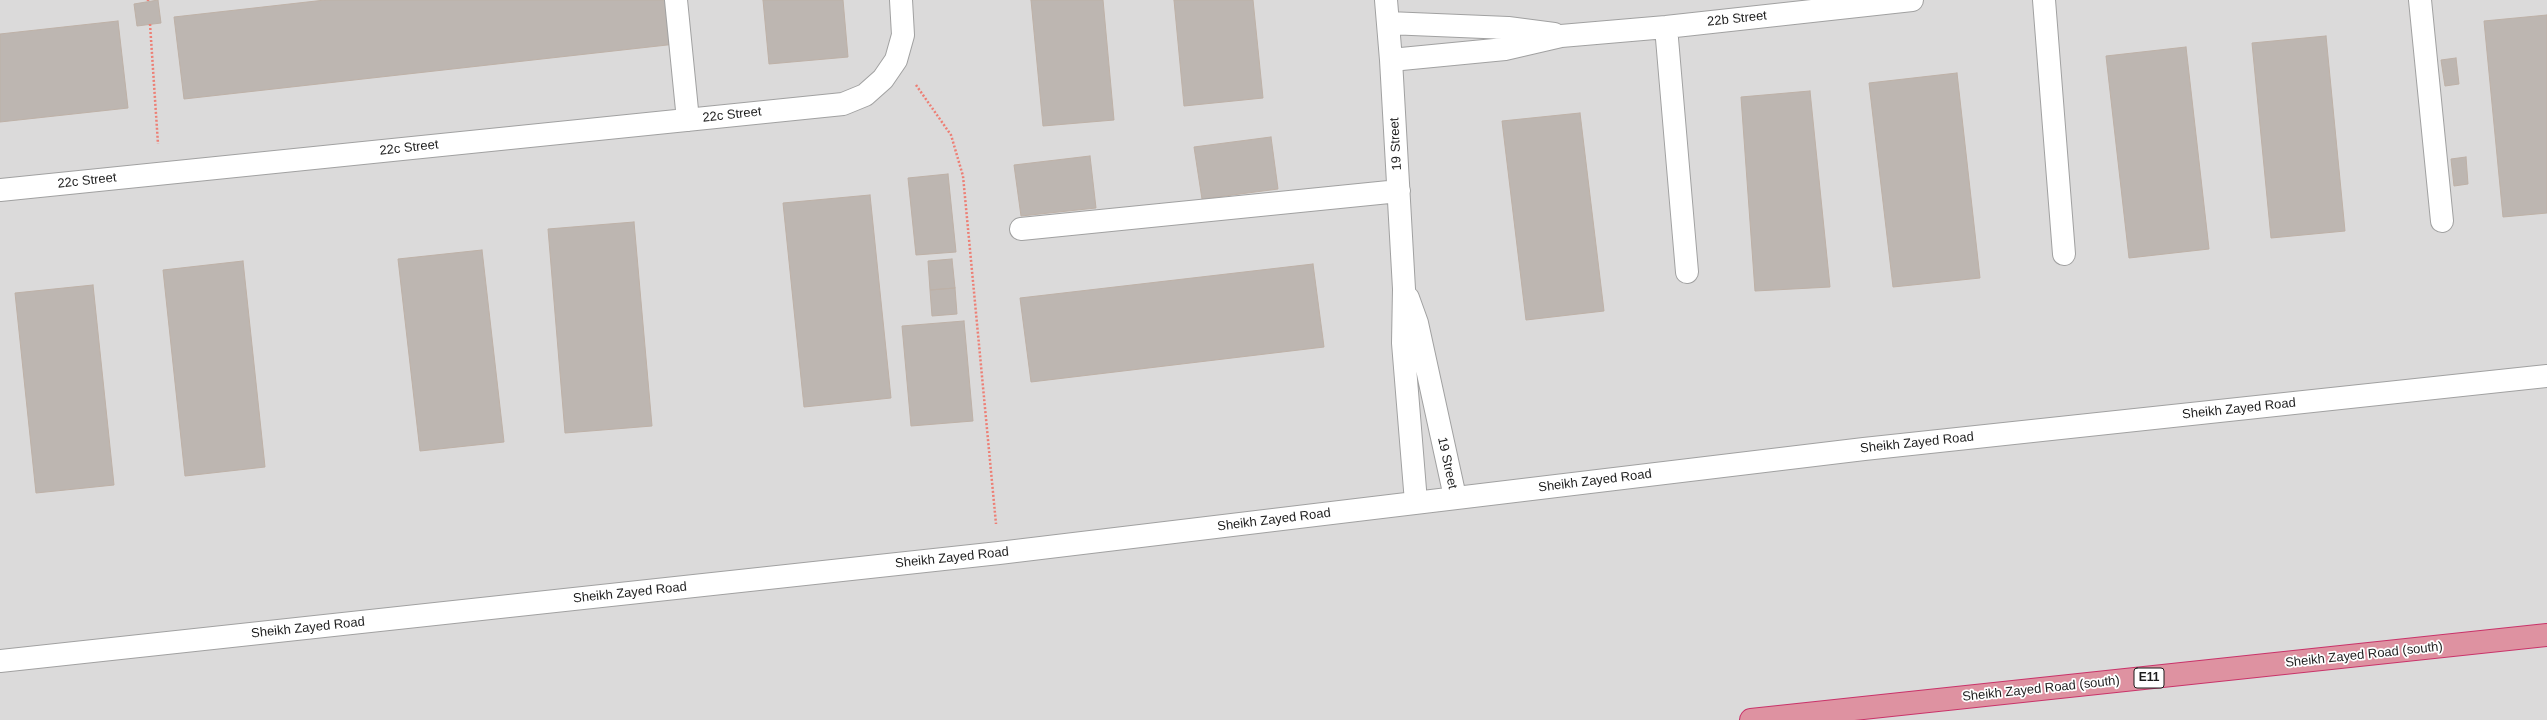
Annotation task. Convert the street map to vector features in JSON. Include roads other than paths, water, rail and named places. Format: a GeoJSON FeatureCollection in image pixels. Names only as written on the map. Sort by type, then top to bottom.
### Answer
{"type":"FeatureCollection","features":[{"type":"Feature","properties":{"kind":"highway","name":"Sheikh Zayed Road (south)"},"geometry":{"type":"LineString","coordinates":[[1751,720],[2547,635]]}},
{"type":"Feature","properties":{"kind":"street"},"geometry":{"type":"LineString","coordinates":[[676,0],[688,120]]}},
{"type":"Feature","properties":{"kind":"street","name":"22c Street"},"geometry":{"type":"LineString","coordinates":[[0,190],[843,104],[865,95],[883,80],[896,60],[903,35],[901,0]]}},
{"type":"Feature","properties":{"kind":"street","name":"19 Street"},"geometry":{"type":"LineString","coordinates":[[1386,0],[1391,60],[1404,289],[1403,343],[1416,502]]}},
{"type":"Feature","properties":{"kind":"street","name":"22b Street"},"geometry":{"type":"LineString","coordinates":[[1391,60],[1505,49],[1561,36],[1666,27],[1912,0]]}},
{"type":"Feature","properties":{"kind":"street"},"geometry":{"type":"LineString","coordinates":[[2044,0],[2064,254]]}},
{"type":"Feature","properties":{"kind":"street"},"geometry":{"type":"LineString","coordinates":[[2420,0],[2442,221]]}},
{"type":"Feature","properties":{"kind":"street","name":"22b Street"},"geometry":{"type":"LineString","coordinates":[[1388,23],[1508,28],[1561,36]]}},
{"type":"Feature","properties":{"kind":"street"},"geometry":{"type":"LineString","coordinates":[[1666,27],[1687,272]]}},
{"type":"Feature","properties":{"kind":"street"},"geometry":{"type":"LineString","coordinates":[[1021,229],[1399,191]]}},
{"type":"Feature","properties":{"kind":"street","name":"19 Street"},"geometry":{"type":"LineString","coordinates":[[1404,289],[1418,323],[1455,497]]}},
{"type":"Feature","properties":{"kind":"street","name":"Sheikh Zayed Road"},"geometry":{"type":"LineString","coordinates":[[0,661],[999,553],[1864,449],[2547,376]]}}]}
